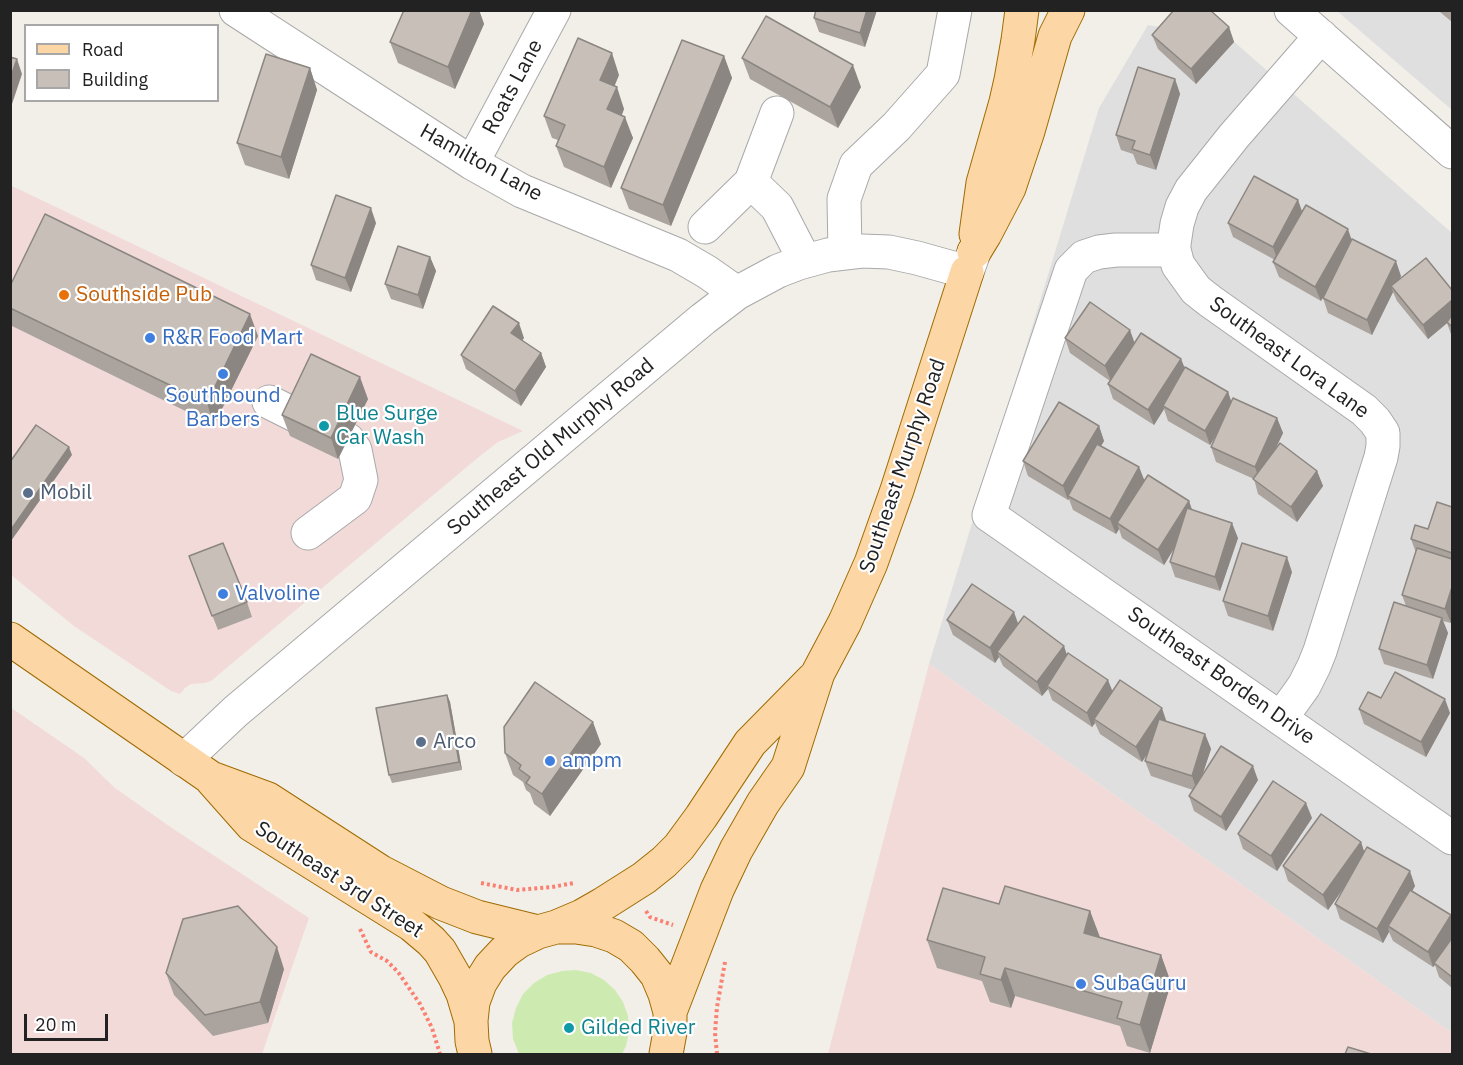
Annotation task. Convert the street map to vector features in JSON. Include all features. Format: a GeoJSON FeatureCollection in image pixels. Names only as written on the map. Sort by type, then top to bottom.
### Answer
{"type":"FeatureCollection","features":[{"type":"Feature","properties":{"kind":"main road","name":"Southeast Murphy Road"},"geometry":{"type":"LineString","coordinates":[[971,262],[983,183],[1006,102],[1017,50],[1022,10]]}},
{"type":"Feature","properties":{"kind":"main road","name":"Southeast Murphy Road"},"geometry":{"type":"LineString","coordinates":[[671,1038],[717,890],[736,850],[763,803],[788,767],[818,674],[858,594],[875,552],[971,262],[1009,188],[1055,36],[1068,10]]}},
{"type":"Feature","properties":{"kind":"main road","name":"Southeast 3rd Street"},"geometry":{"type":"LineString","coordinates":[[10,639],[211,778],[268,799],[398,882],[441,903],[477,916],[547,930],[576,927],[596,930],[614,936],[631,946],[657,975],[665,993],[671,1038]]}},
{"type":"Feature","properties":{"kind":"main road","name":"Southeast Murphy Road"},"geometry":{"type":"LineString","coordinates":[[471,1021],[473,1002],[480,983],[490,967],[504,952],[519,940],[582,916],[644,878],[664,862],[679,847],[701,817],[750,743],[818,674]]}},
{"type":"Feature","properties":{"kind":"main road","name":"Southeast 3rd Street"},"geometry":{"type":"LineString","coordinates":[[211,778],[252,825],[412,925],[431,941],[440,951],[455,977],[471,1021]]}},
{"type":"Feature","properties":{"kind":"main road"},"geometry":{"type":"LineString","coordinates":[[471,1021],[475,1054]]}},
{"type":"Feature","properties":{"kind":"street","name":"Hamilton Lane"},"geometry":{"type":"LineString","coordinates":[[236,10],[472,163],[522,191],[678,255],[737,293]]}},
{"type":"Feature","properties":{"kind":"street","name":"Roats Lane"},"geometry":{"type":"LineString","coordinates":[[472,163],[554,10]]}},
{"type":"Feature","properties":{"kind":"street"},"geometry":{"type":"LineString","coordinates":[[845,253],[844,199],[856,165],[896,126],[943,74],[955,10]]}},
{"type":"Feature","properties":{"kind":"street"},"geometry":{"type":"LineString","coordinates":[[1291,10],[1452,152]]}},
{"type":"Feature","properties":{"kind":"street"},"geometry":{"type":"LineString","coordinates":[[1174,250],[1177,224],[1182,207],[1191,190],[1234,136],[1321,36]]}},
{"type":"Feature","properties":{"kind":"street"},"geometry":{"type":"LineString","coordinates":[[705,227],[751,182],[777,113]]}},
{"type":"Feature","properties":{"kind":"street"},"geometry":{"type":"LineString","coordinates":[[751,182],[777,207],[805,261]]}},
{"type":"Feature","properties":{"kind":"street","name":"Southeast Borden Drive"},"geometry":{"type":"LineString","coordinates":[[1174,250],[1099,252],[1084,257],[1071,270],[989,515],[1452,838]]}},
{"type":"Feature","properties":{"kind":"street","name":"Southeast Lora Lane"},"geometry":{"type":"LineString","coordinates":[[1174,250],[1182,271],[1203,296],[1364,410],[1376,421],[1383,433],[1381,457],[1320,651],[1304,686],[1281,718]]}},
{"type":"Feature","properties":{"kind":"street","name":"Southeast Old Murphy Road"},"geometry":{"type":"LineString","coordinates":[[184,760],[236,711],[703,319],[737,293],[778,271],[828,255],[872,251],[917,258],[971,262]]}},
{"type":"Feature","properties":{"kind":"street"},"geometry":{"type":"LineString","coordinates":[[269,402],[298,417]]}},
{"type":"Feature","properties":{"kind":"street"},"geometry":{"type":"LineString","coordinates":[[308,533],[355,498],[361,480],[355,450],[348,440]]}},
{"type":"Feature","properties":{"kind":"path"},"geometry":{"type":"LineString","coordinates":[[476,882],[517,890],[581,882]]}},
{"type":"Feature","properties":{"kind":"path"},"geometry":{"type":"LineString","coordinates":[[644,908],[650,917],[677,926]]}},
{"type":"Feature","properties":{"kind":"path"},"geometry":{"type":"LineString","coordinates":[[360,930],[371,952],[387,962],[408,985],[432,1028],[440,1054]]}},
{"type":"Feature","properties":{"kind":"path"},"geometry":{"type":"LineString","coordinates":[[717,1054],[715,1033],[717,1007],[727,952]]}},
{"type":"Feature","properties":{"kind":"shaded area"},"geometry":{"type":"Polygon","coordinates":[[[1337,11],[1452,11],[1452,110],[1337,11]]]}},
{"type":"Feature","properties":{"kind":"shaded area"},"geometry":{"type":"Polygon","coordinates":[[[1148,25],[1231,39],[1452,233],[1452,1033],[929,664],[1099,108],[1148,25]]]}},
{"type":"Feature","properties":{"kind":"shaded area"},"geometry":{"type":"Polygon","coordinates":[[[10,185],[523,431],[498,442],[480,456],[211,681],[191,684],[180,694],[171,691],[74,626],[11,575],[10,185]]]}},
{"type":"Feature","properties":{"kind":"shaded area"},"geometry":{"type":"Polygon","coordinates":[[[929,664],[1452,1033],[1452,1054],[828,1054],[929,664]]]}},
{"type":"Feature","properties":{"kind":"shaded area"},"geometry":{"type":"Polygon","coordinates":[[[10,707],[84,758],[115,788],[309,918],[262,1054],[11,1054],[10,707]]]}},
{"type":"Feature","properties":{"kind":"green space"},"geometry":{"type":"Polygon","coordinates":[[[576,970],[591,973],[604,980],[623,1002],[628,1016],[629,1031],[622,1054],[519,1054],[513,1039],[512,1023],[523,994],[547,975],[576,970]]]}},
{"type":"Feature","properties":{"kind":"building"},"geometry":{"type":"Polygon","coordinates":[[[404,10],[472,10],[448,67],[390,42],[404,10]]]}},
{"type":"Feature","properties":{"kind":"building"},"geometry":{"type":"Polygon","coordinates":[[[816,10],[867,10],[860,33],[814,18],[816,10]]]}},
{"type":"Feature","properties":{"kind":"building"},"geometry":{"type":"Polygon","coordinates":[[[1174,10],[1210,10],[1229,27],[1191,69],[1152,35],[1174,10]]]}},
{"type":"Feature","properties":{"kind":"building"},"geometry":{"type":"Polygon","coordinates":[[[766,16],[853,65],[830,107],[742,58],[766,16]]]}},
{"type":"Feature","properties":{"kind":"building"},"geometry":{"type":"Polygon","coordinates":[[[578,38],[612,53],[600,80],[617,87],[607,109],[625,117],[604,167],[556,146],[565,125],[544,116],[578,38]]]}},
{"type":"Feature","properties":{"kind":"building"},"geometry":{"type":"Polygon","coordinates":[[[682,40],[724,56],[663,205],[621,188],[682,40]]]}},
{"type":"Feature","properties":{"kind":"building"},"geometry":{"type":"Polygon","coordinates":[[[266,54],[310,68],[281,157],[237,143],[266,54]]]}},
{"type":"Feature","properties":{"kind":"building"},"geometry":{"type":"Polygon","coordinates":[[[10,57],[17,59],[10,79],[10,57]]]}},
{"type":"Feature","properties":{"kind":"building"},"geometry":{"type":"Polygon","coordinates":[[[1138,67],[1175,79],[1150,155],[1132,149],[1135,141],[1116,135],[1138,67]]]}},
{"type":"Feature","properties":{"kind":"building"},"geometry":{"type":"Polygon","coordinates":[[[1254,176],[1298,200],[1273,247],[1228,223],[1254,176]]]}},
{"type":"Feature","properties":{"kind":"building"},"geometry":{"type":"Polygon","coordinates":[[[336,195],[371,208],[345,278],[311,265],[336,195]]]}},
{"type":"Feature","properties":{"kind":"building"},"geometry":{"type":"Polygon","coordinates":[[[1306,205],[1348,229],[1315,287],[1273,262],[1306,205]]]}},
{"type":"Feature","properties":{"kind":"building"},"geometry":{"type":"Polygon","coordinates":[[[45,214],[250,314],[207,403],[10,308],[10,286],[45,214]]]}},
{"type":"Feature","properties":{"kind":"building"},"geometry":{"type":"Polygon","coordinates":[[[1352,239],[1396,261],[1367,320],[1323,298],[1352,239]]]}},
{"type":"Feature","properties":{"kind":"building"},"geometry":{"type":"Polygon","coordinates":[[[398,246],[430,257],[418,295],[385,284],[398,246]]]}},
{"type":"Feature","properties":{"kind":"building"},"geometry":{"type":"Polygon","coordinates":[[[1426,258],[1452,290],[1452,300],[1423,325],[1391,286],[1426,258]]]}},
{"type":"Feature","properties":{"kind":"building"},"geometry":{"type":"Polygon","coordinates":[[[1090,302],[1130,330],[1105,366],[1065,338],[1090,302]]]}},
{"type":"Feature","properties":{"kind":"building"},"geometry":{"type":"Polygon","coordinates":[[[493,306],[519,323],[511,333],[541,353],[515,391],[461,355],[493,306]]]}},
{"type":"Feature","properties":{"kind":"building"},"geometry":{"type":"Polygon","coordinates":[[[1452,315],[1452,327],[1447,322],[1452,315]]]}},
{"type":"Feature","properties":{"kind":"building"},"geometry":{"type":"Polygon","coordinates":[[[1141,333],[1181,359],[1148,410],[1108,384],[1141,333]]]}},
{"type":"Feature","properties":{"kind":"building"},"geometry":{"type":"Polygon","coordinates":[[[311,354],[360,377],[331,438],[282,415],[311,354]]]}},
{"type":"Feature","properties":{"kind":"building"},"geometry":{"type":"Polygon","coordinates":[[[1185,367],[1228,392],[1205,431],[1163,406],[1185,367]]]}},
{"type":"Feature","properties":{"kind":"building"},"geometry":{"type":"Polygon","coordinates":[[[1233,398],[1277,418],[1255,467],[1211,447],[1233,398]]]}},
{"type":"Feature","properties":{"kind":"building"},"geometry":{"type":"Polygon","coordinates":[[[1059,402],[1099,426],[1063,486],[1023,461],[1059,402]]]}},
{"type":"Feature","properties":{"kind":"building","name":"Mobil"},"geometry":{"type":"Polygon","coordinates":[[[36,425],[69,447],[10,531],[10,462],[36,425]]]}},
{"type":"Feature","properties":{"kind":"building"},"geometry":{"type":"Polygon","coordinates":[[[1280,443],[1317,471],[1291,507],[1253,479],[1280,443]]]}},
{"type":"Feature","properties":{"kind":"building"},"geometry":{"type":"Polygon","coordinates":[[[1097,444],[1139,467],[1110,519],[1068,496],[1097,444]]]}},
{"type":"Feature","properties":{"kind":"building"},"geometry":{"type":"Polygon","coordinates":[[[1148,475],[1189,501],[1158,550],[1117,523],[1148,475]]]}},
{"type":"Feature","properties":{"kind":"building"},"geometry":{"type":"Polygon","coordinates":[[[1437,502],[1452,507],[1452,553],[1411,539],[1415,525],[1428,529],[1437,502]]]}},
{"type":"Feature","properties":{"kind":"building"},"geometry":{"type":"Polygon","coordinates":[[[1187,508],[1232,523],[1215,577],[1170,562],[1187,508]]]}},
{"type":"Feature","properties":{"kind":"building","name":"Valvoline"},"geometry":{"type":"Polygon","coordinates":[[[223,543],[247,602],[212,616],[189,556],[223,543]]]}},
{"type":"Feature","properties":{"kind":"building"},"geometry":{"type":"Polygon","coordinates":[[[1242,543],[1287,557],[1268,616],[1223,601],[1242,543]]]}},
{"type":"Feature","properties":{"kind":"building"},"geometry":{"type":"Polygon","coordinates":[[[1417,548],[1452,559],[1452,587],[1445,609],[1402,595],[1417,548]]]}},
{"type":"Feature","properties":{"kind":"building"},"geometry":{"type":"Polygon","coordinates":[[[972,584],[1014,612],[990,648],[947,620],[972,584]]]}},
{"type":"Feature","properties":{"kind":"building"},"geometry":{"type":"Polygon","coordinates":[[[1394,602],[1442,618],[1427,665],[1379,649],[1394,602]]]}},
{"type":"Feature","properties":{"kind":"building"},"geometry":{"type":"Polygon","coordinates":[[[1024,616],[1064,646],[1037,682],[997,652],[1024,616]]]}},
{"type":"Feature","properties":{"kind":"building"},"geometry":{"type":"Polygon","coordinates":[[[1068,653],[1108,680],[1087,713],[1047,686],[1068,653]]]}},
{"type":"Feature","properties":{"kind":"building"},"geometry":{"type":"Polygon","coordinates":[[[1395,672],[1445,699],[1421,742],[1359,709],[1368,692],[1381,698],[1395,672]]]}},
{"type":"Feature","properties":{"kind":"building"},"geometry":{"type":"Polygon","coordinates":[[[1120,680],[1162,708],[1136,747],[1094,719],[1120,680]]]}},
{"type":"Feature","properties":{"kind":"building","name":"ampm"},"geometry":{"type":"Polygon","coordinates":[[[535,682],[593,722],[542,794],[526,783],[530,777],[519,769],[521,765],[505,753],[504,727],[535,682]]]}},
{"type":"Feature","properties":{"kind":"building","name":"Arco"},"geometry":{"type":"Polygon","coordinates":[[[447,695],[459,762],[389,775],[376,708],[447,695]]]}},
{"type":"Feature","properties":{"kind":"building"},"geometry":{"type":"Polygon","coordinates":[[[1159,719],[1205,734],[1192,776],[1145,761],[1159,719]]]}},
{"type":"Feature","properties":{"kind":"building"},"geometry":{"type":"Polygon","coordinates":[[[1221,746],[1253,766],[1221,817],[1189,796],[1221,746]]]}},
{"type":"Feature","properties":{"kind":"building"},"geometry":{"type":"Polygon","coordinates":[[[1273,781],[1306,803],[1271,856],[1238,834],[1273,781]]]}},
{"type":"Feature","properties":{"kind":"building"},"geometry":{"type":"Polygon","coordinates":[[[1321,814],[1361,842],[1323,895],[1283,866],[1321,814]]]}},
{"type":"Feature","properties":{"kind":"building"},"geometry":{"type":"Polygon","coordinates":[[[1367,847],[1410,871],[1377,929],[1335,904],[1367,847]]]}},
{"type":"Feature","properties":{"kind":"building","name":"SubaGuru"},"geometry":{"type":"Polygon","coordinates":[[[1005,886],[1090,911],[1084,933],[1161,955],[1140,1025],[1117,1018],[1122,1002],[1005,968],[1001,980],[980,974],[985,957],[927,940],[943,888],[999,904],[1005,886]]]}},
{"type":"Feature","properties":{"kind":"building"},"geometry":{"type":"Polygon","coordinates":[[[1410,890],[1451,915],[1428,952],[1388,926],[1410,890]]]}},
{"type":"Feature","properties":{"kind":"building"},"geometry":{"type":"Polygon","coordinates":[[[238,906],[277,947],[260,1002],[205,1015],[166,973],[183,919],[238,906]]]}},
{"type":"Feature","properties":{"kind":"building"},"geometry":{"type":"Polygon","coordinates":[[[1452,938],[1452,977],[1434,963],[1452,938]]]}},
{"type":"Feature","properties":{"kind":"building"},"geometry":{"type":"Polygon","coordinates":[[[1348,1047],[1371,1054],[1345,1054],[1348,1047]]]}},
{"type":"Feature","properties":{"kind":"place","name":"Southside Pub"},"geometry":{"type":"Point","coordinates":[64,295]}},
{"type":"Feature","properties":{"kind":"place","name":"R&R Food Mart"},"geometry":{"type":"Point","coordinates":[150,338]}},
{"type":"Feature","properties":{"kind":"place","name":"Southbound Barbers"},"geometry":{"type":"Point","coordinates":[223,374]}},
{"type":"Feature","properties":{"kind":"place","name":"Blue Surge Car Wash"},"geometry":{"type":"Point","coordinates":[324,426]}},
{"type":"Feature","properties":{"kind":"place","name":"Mobil"},"geometry":{"type":"Point","coordinates":[28,493]}},
{"type":"Feature","properties":{"kind":"place","name":"Valvoline"},"geometry":{"type":"Point","coordinates":[223,594]}},
{"type":"Feature","properties":{"kind":"place","name":"Arco"},"geometry":{"type":"Point","coordinates":[421,742]}},
{"type":"Feature","properties":{"kind":"place","name":"ampm"},"geometry":{"type":"Point","coordinates":[550,761]}},
{"type":"Feature","properties":{"kind":"place","name":"SubaGuru"},"geometry":{"type":"Point","coordinates":[1081,984]}},
{"type":"Feature","properties":{"kind":"place","name":"Gilded River"},"geometry":{"type":"Point","coordinates":[569,1028]}}]}
